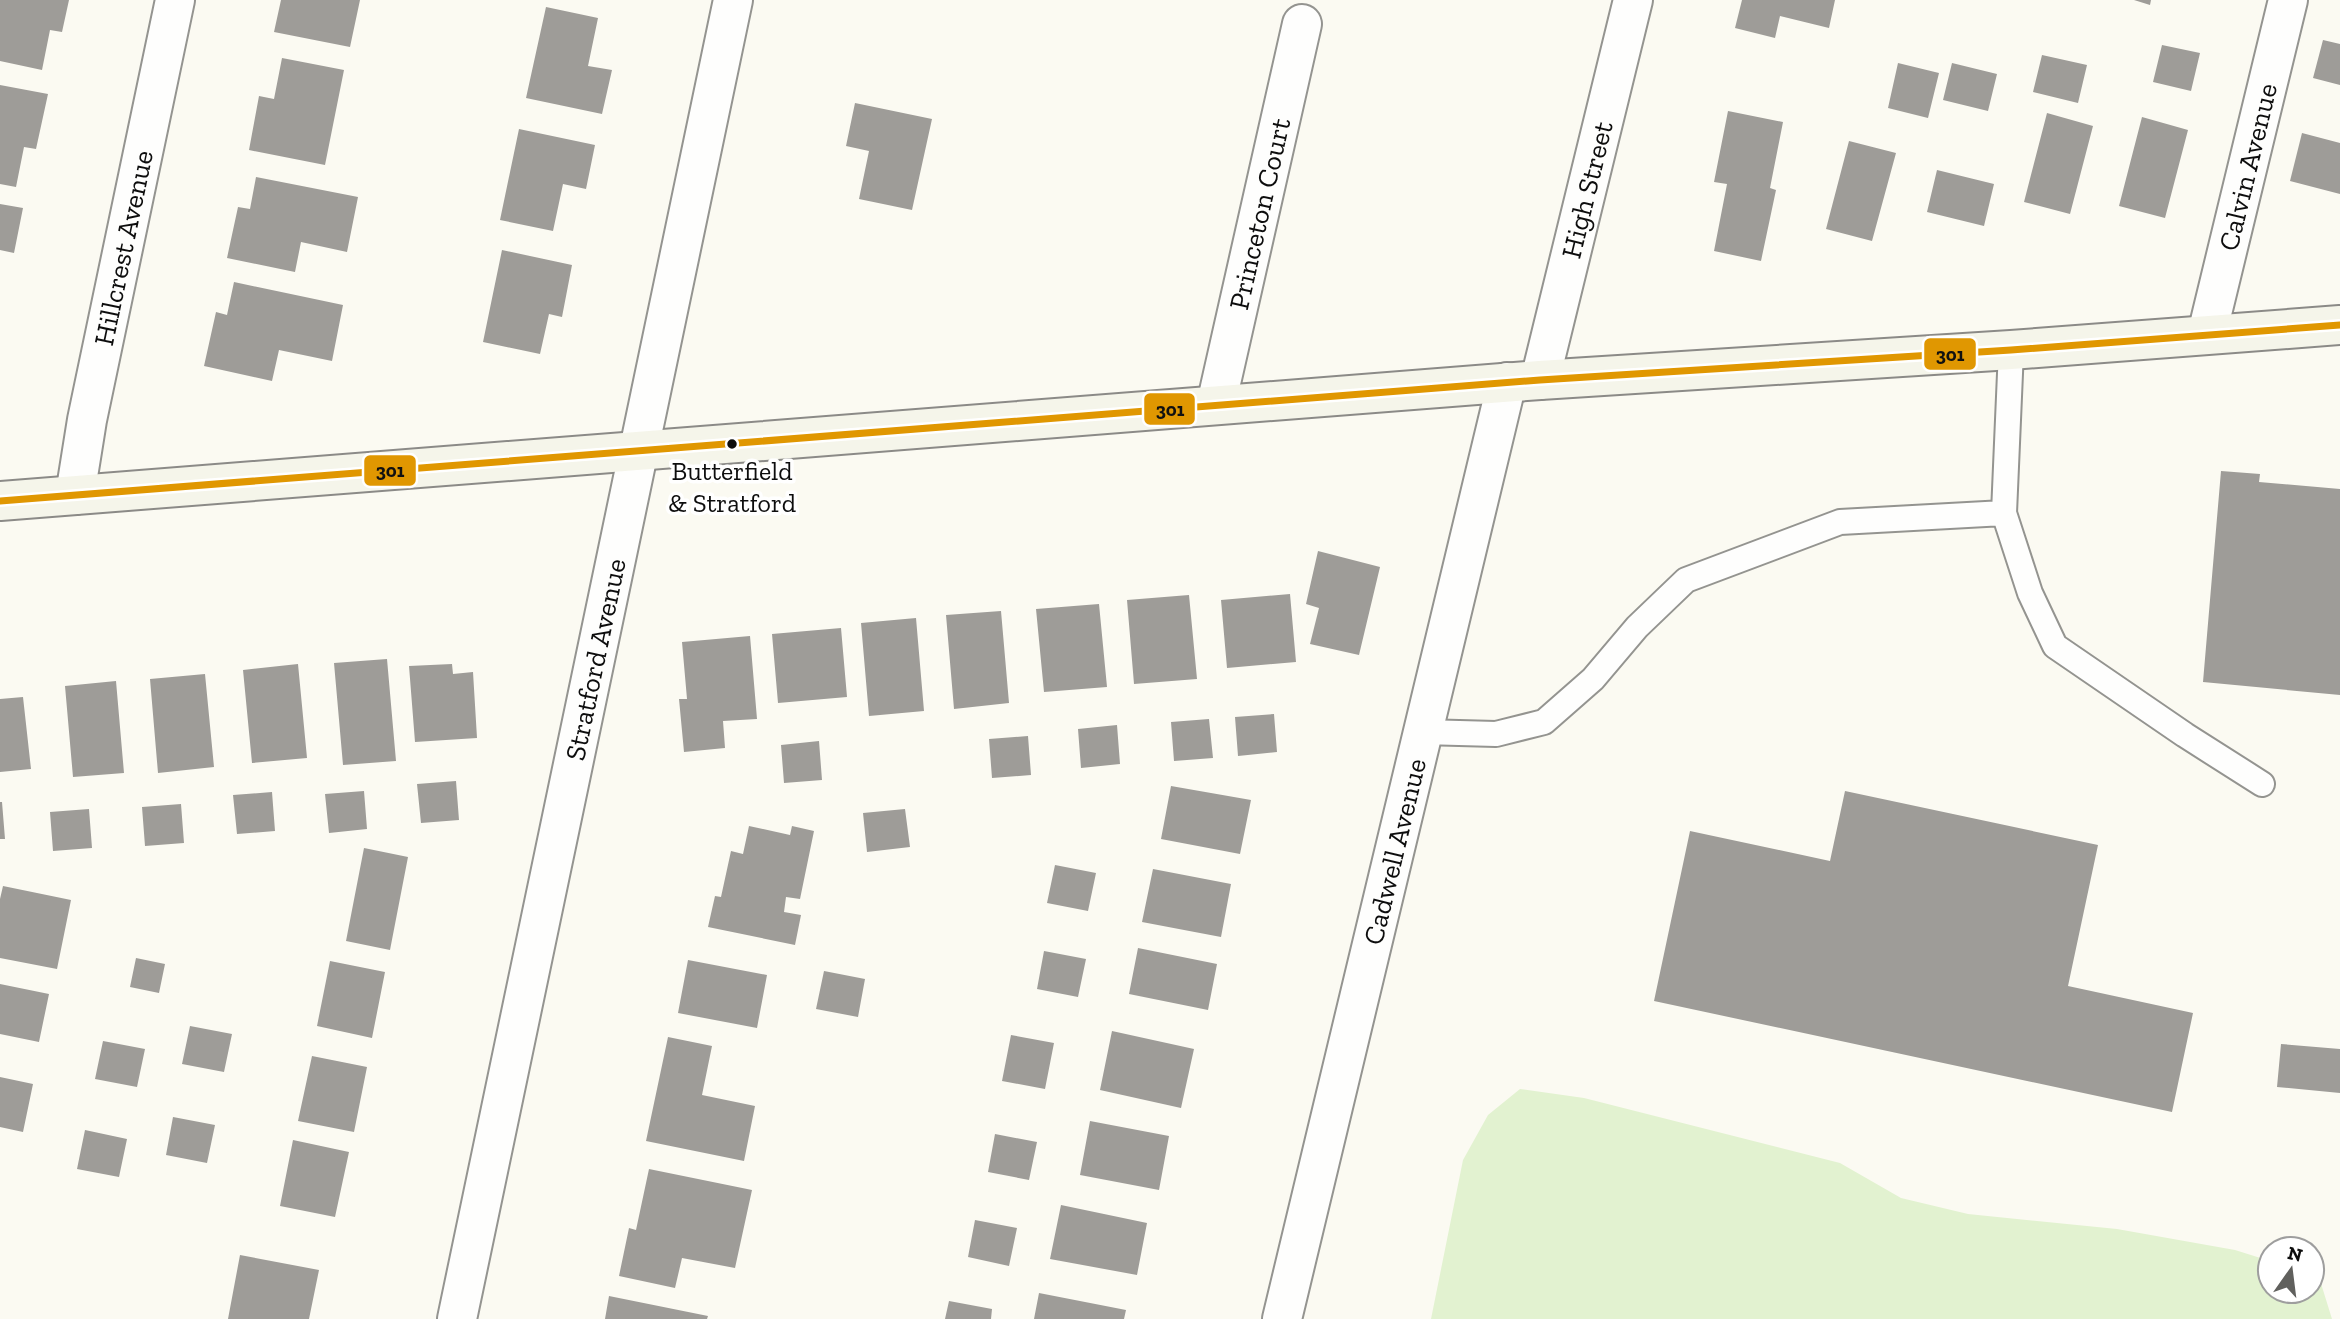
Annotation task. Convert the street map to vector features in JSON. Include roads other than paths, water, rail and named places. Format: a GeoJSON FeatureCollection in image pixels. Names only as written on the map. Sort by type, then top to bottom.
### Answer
{"type":"FeatureCollection","features":[{"type":"Feature","properties":{"kind":"main road"},"geometry":{"type":"LineString","coordinates":[[0,501],[1524,381],[2011,351],[2340,325]]}},
{"type":"Feature","properties":{"kind":"street","name":"Hillcrest Avenue"},"geometry":{"type":"LineString","coordinates":[[75,495],[87,420],[175,0]]}},
{"type":"Feature","properties":{"kind":"street","name":"Stratford Avenue"},"geometry":{"type":"LineString","coordinates":[[457,1319],[733,0]]}},
{"type":"Feature","properties":{"kind":"street","name":"High Street"},"geometry":{"type":"LineString","coordinates":[[1524,381],[1633,0]]}},
{"type":"Feature","properties":{"kind":"street","name":"Calvin Avenue"},"geometry":{"type":"LineString","coordinates":[[2207,334],[2288,0]]}},
{"type":"Feature","properties":{"kind":"street","name":"Princeton Court"},"geometry":{"type":"LineString","coordinates":[[1216,405],[1302,24]]}},
{"type":"Feature","properties":{"kind":"street","name":"Cadwell Avenue"},"geometry":{"type":"LineString","coordinates":[[1282,1319],[1422,732],[1524,381]]}},
{"type":"Feature","properties":{"kind":"lane"},"geometry":{"type":"LineString","coordinates":[[2011,351],[2004,513],[2031,593],[2055,646],[2262,784]]}},
{"type":"Feature","properties":{"kind":"lane"},"geometry":{"type":"LineString","coordinates":[[1422,732],[1496,734],[1544,722],[1594,679],[1637,628],[1686,580],[1711,570],[1840,522],[2004,513]]}},
{"type":"Feature","properties":{"kind":"place","name":"Butterfield & Stratford"},"geometry":{"type":"Point","coordinates":[732,444]}}]}
